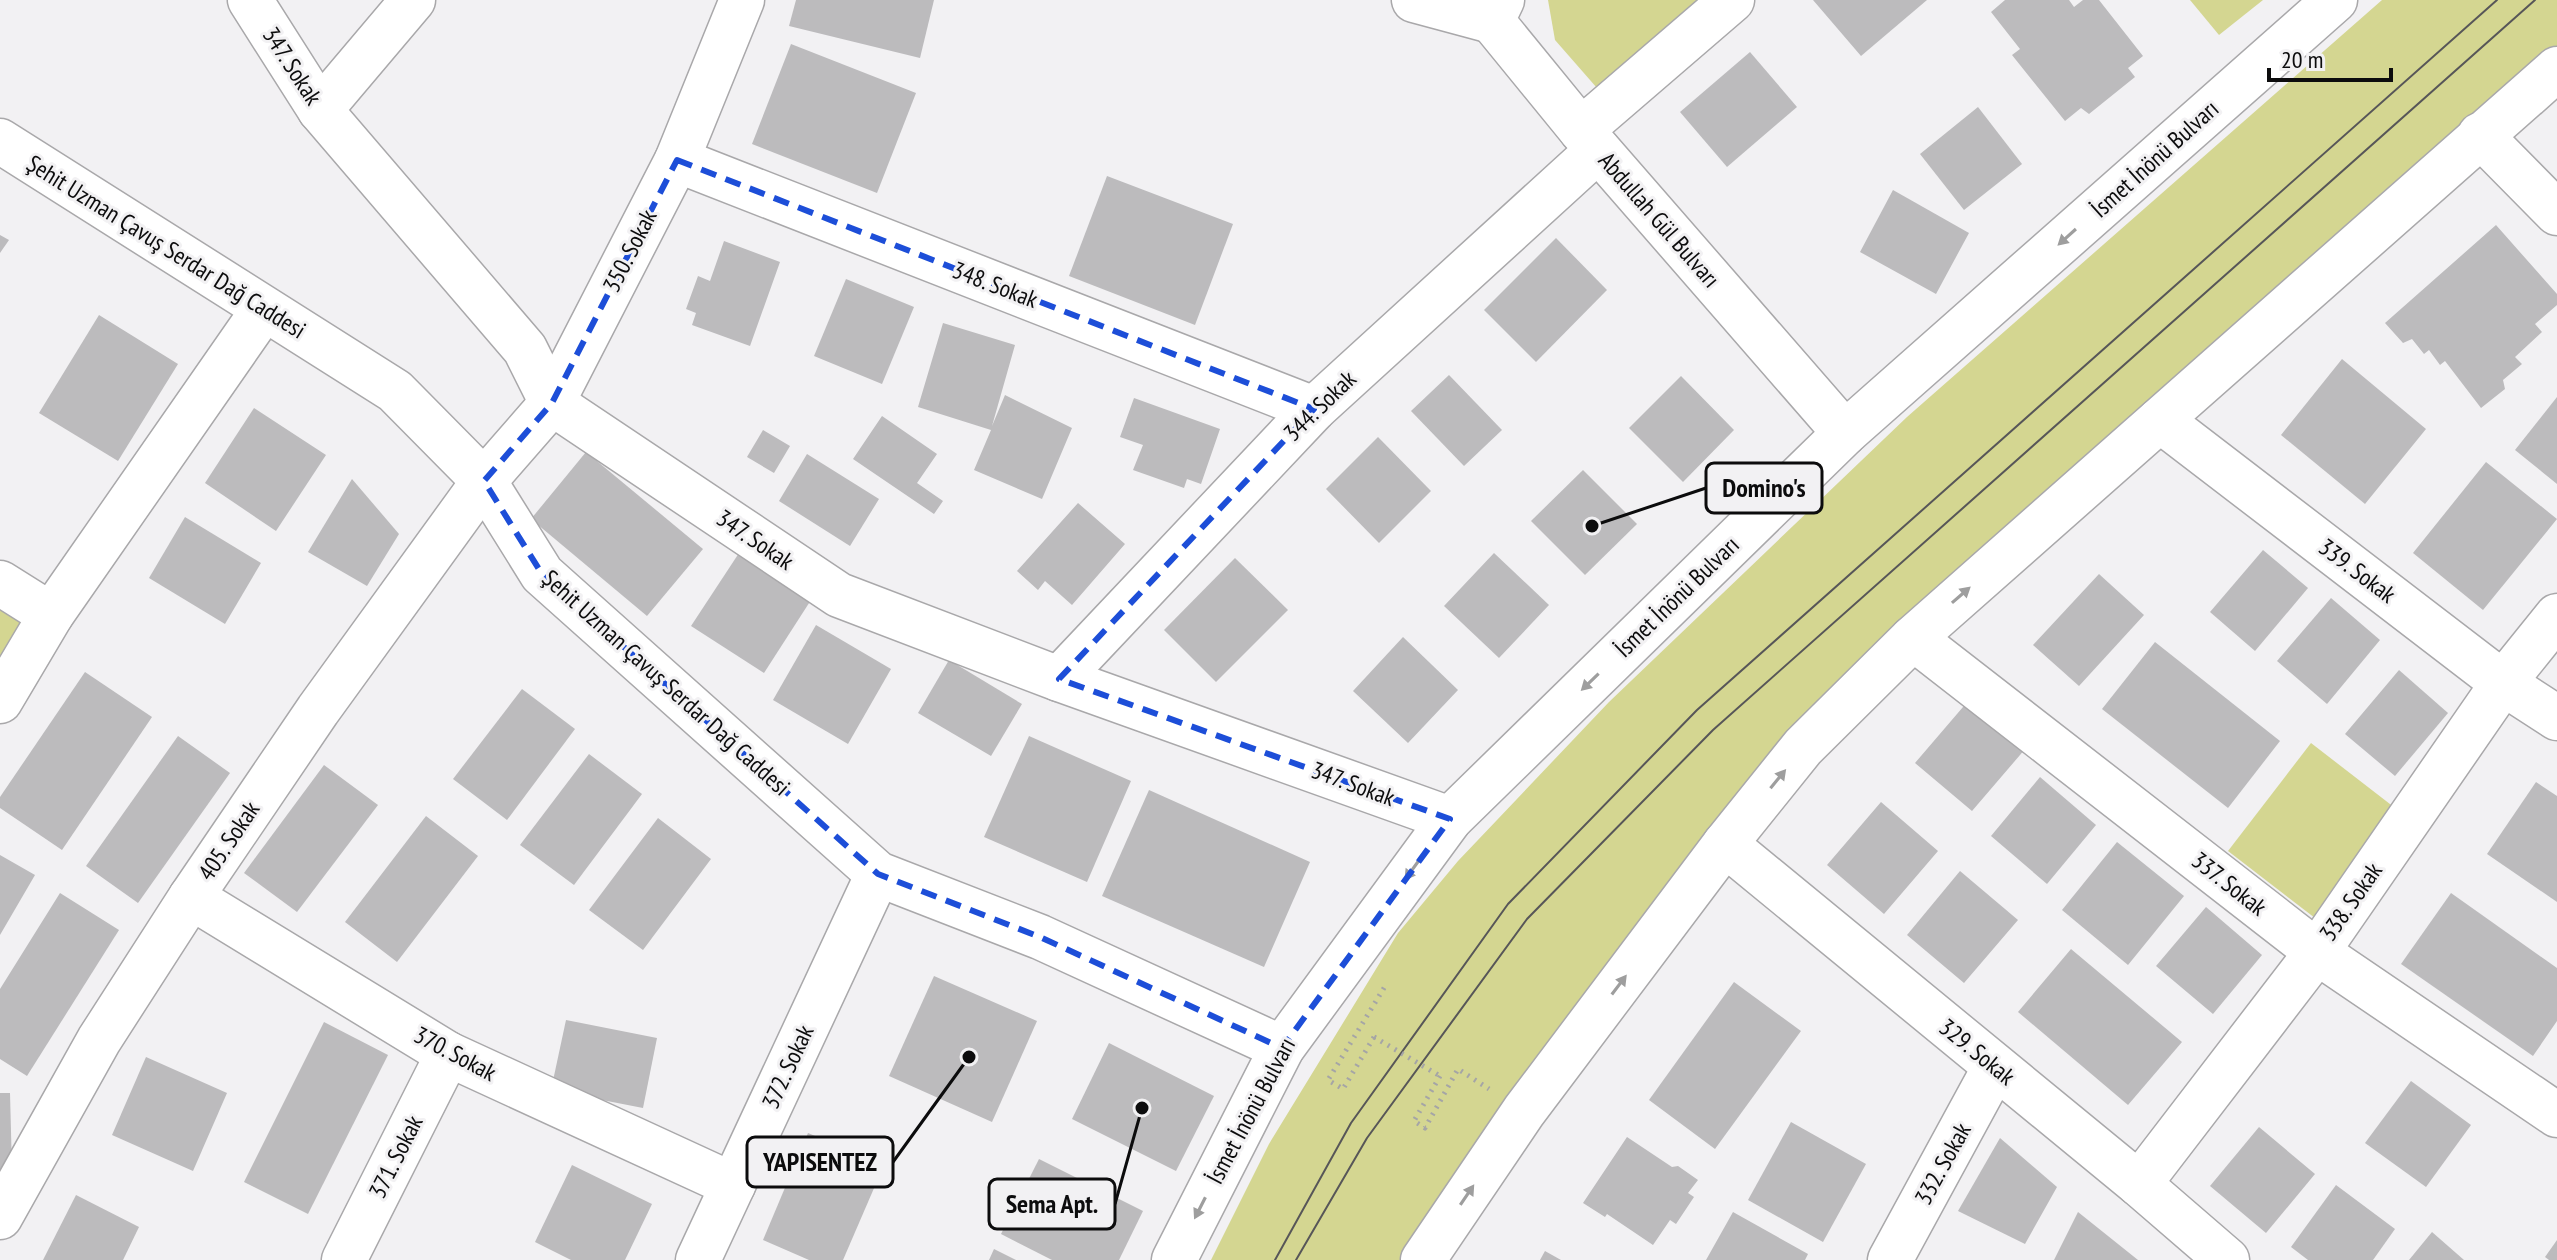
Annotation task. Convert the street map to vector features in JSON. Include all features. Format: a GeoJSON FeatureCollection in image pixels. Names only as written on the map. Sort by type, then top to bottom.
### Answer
{"type":"FeatureCollection","features":[{"type":"Feature","properties":{"kind":"street","name":"347. Sokak"},"geometry":{"type":"LineString","coordinates":[[250,0],[320,110],[525,349],[552,403],[839,595],[1059,679],[1450,819]]}},
{"type":"Feature","properties":{"kind":"street"},"geometry":{"type":"LineString","coordinates":[[320,110],[413,0]]}},
{"type":"Feature","properties":{"kind":"street","name":"350. Sokak"},"geometry":{"type":"LineString","coordinates":[[484,481],[552,403],[677,160],[742,0]]}},
{"type":"Feature","properties":{"kind":"street"},"geometry":{"type":"LineString","coordinates":[[1414,0],[1497,10]]}},
{"type":"Feature","properties":{"kind":"street","name":"344. Sokak"},"geometry":{"type":"LineString","coordinates":[[1059,679],[1314,409],[1732,0]]}},
{"type":"Feature","properties":{"kind":"street","name":"İsmet İnönü Bulvarı"},"geometry":{"type":"LineString","coordinates":[[1174,1260],[1282,1048],[1450,819],[1845,433],[2335,0]]}},
{"type":"Feature","properties":{"kind":"street","name":"Abdullah Gül Bulvarı"},"geometry":{"type":"LineString","coordinates":[[1497,10],[1589,140],[1845,433]]}},
{"type":"Feature","properties":{"kind":"street"},"geometry":{"type":"LineString","coordinates":[[1423,1260],[1524,1111],[1725,844],[1803,747],[1913,638],[2557,69]]}},
{"type":"Feature","properties":{"kind":"street"},"geometry":{"type":"LineString","coordinates":[[2480,135],[2557,213]]}},
{"type":"Feature","properties":{"kind":"street","name":"Şehit Uzman Çavuş Serdar Dağ Caddesi"},"geometry":{"type":"LineString","coordinates":[[0,141],[395,391],[484,481],[542,574],[878,874],[1040,937],[1282,1048]]}},
{"type":"Feature","properties":{"kind":"street","name":"348. Sokak"},"geometry":{"type":"LineString","coordinates":[[677,160],[1314,409]]}},
{"type":"Feature","properties":{"kind":"street"},"geometry":{"type":"LineString","coordinates":[[0,701],[51,615],[264,309]]}},
{"type":"Feature","properties":{"kind":"street","name":"339. Sokak"},"geometry":{"type":"LineString","coordinates":[[2160,420],[2503,683],[2557,718]]}},
{"type":"Feature","properties":{"kind":"street","name":"405. Sokak"},"geometry":{"type":"LineString","coordinates":[[0,1217],[99,1040],[191,897],[318,710],[484,481]]}},
{"type":"Feature","properties":{"kind":"street"},"geometry":{"type":"LineString","coordinates":[[0,583],[51,615]]}},
{"type":"Feature","properties":{"kind":"street","name":"338. Sokak"},"geometry":{"type":"LineString","coordinates":[[2139,1184],[2317,952],[2503,683],[2557,616]]}},
{"type":"Feature","properties":{"kind":"street","name":"337. Sokak"},"geometry":{"type":"LineString","coordinates":[[1913,638],[2317,952],[2557,1115]]}},
{"type":"Feature","properties":{"kind":"street","name":"329. Sokak"},"geometry":{"type":"LineString","coordinates":[[1725,844],[2139,1184],[2213,1255]]}},
{"type":"Feature","properties":{"kind":"street","name":"372. Sokak"},"geometry":{"type":"LineString","coordinates":[[698,1260],[878,874]]}},
{"type":"Feature","properties":{"kind":"street","name":"370. Sokak"},"geometry":{"type":"LineString","coordinates":[[191,897],[448,1054],[733,1185]]}},
{"type":"Feature","properties":{"kind":"street","name":"371. Sokak"},"geometry":{"type":"LineString","coordinates":[[344,1260],[448,1054]]}},
{"type":"Feature","properties":{"kind":"street","name":"332. Sokak"},"geometry":{"type":"LineString","coordinates":[[1890,1260],[1995,1067]]}},
{"type":"Feature","properties":{"kind":"path"},"geometry":{"type":"LineString","coordinates":[[1367,1014],[1328,1080],[1343,1089],[1374,1037],[1440,1076],[1414,1121],[1425,1128],[1458,1069]]}},
{"type":"Feature","properties":{"kind":"highlighted area"},"geometry":{"type":"Polygon","coordinates":[[[677,160],[1314,409],[1059,679],[1450,819],[1282,1048],[1040,937],[878,874],[542,574],[484,481],[552,403],[677,160]]]}},
{"type":"Feature","properties":{"kind":"green space"},"geometry":{"type":"Polygon","coordinates":[[[1548,0],[1715,0],[1604,96],[1555,40],[1548,0]]]}},
{"type":"Feature","properties":{"kind":"green space"},"geometry":{"type":"Polygon","coordinates":[[[2190,0],[2263,0],[2219,35],[2190,0]]]}},
{"type":"Feature","properties":{"kind":"green space"},"geometry":{"type":"Polygon","coordinates":[[[2382,0],[2557,0],[2557,50],[1788,750],[1413,1260],[1211,1260],[1269,1144],[1398,933],[1458,861],[1609,702],[1907,417],[2382,0]]]}},
{"type":"Feature","properties":{"kind":"green space"},"geometry":{"type":"Polygon","coordinates":[[[0,606],[24,621],[0,660],[0,606]]]}},
{"type":"Feature","properties":{"kind":"green space"},"geometry":{"type":"Polygon","coordinates":[[[2311,743],[2399,811],[2315,918],[2228,851],[2311,743]]]}},
{"type":"Feature","properties":{"kind":"building"},"geometry":{"type":"Polygon","coordinates":[[[796,0],[934,0],[920,58],[789,26],[796,0]]]}},
{"type":"Feature","properties":{"kind":"building"},"geometry":{"type":"Polygon","coordinates":[[[1813,0],[1927,0],[1861,56],[1813,0]]]}},
{"type":"Feature","properties":{"kind":"building"},"geometry":{"type":"Polygon","coordinates":[[[2005,0],[2069,0],[2074,7],[2083,0],[2099,0],[2143,56],[2128,68],[2135,77],[2089,114],[2081,108],[2065,121],[2012,55],[2020,49],[1991,12],[2005,0]]]}},
{"type":"Feature","properties":{"kind":"building"},"geometry":{"type":"Polygon","coordinates":[[[791,44],[916,93],[877,193],[752,144],[791,44]]]}},
{"type":"Feature","properties":{"kind":"building"},"geometry":{"type":"Polygon","coordinates":[[[1750,52],[1797,107],[1727,167],[1680,112],[1750,52]]]}},
{"type":"Feature","properties":{"kind":"building"},"geometry":{"type":"Polygon","coordinates":[[[1978,107],[2022,164],[1964,210],[1920,154],[1978,107]]]}},
{"type":"Feature","properties":{"kind":"building"},"geometry":{"type":"Polygon","coordinates":[[[1107,176],[1233,224],[1195,325],[1069,276],[1107,176]]]}},
{"type":"Feature","properties":{"kind":"building"},"geometry":{"type":"Polygon","coordinates":[[[1893,190],[1969,233],[1936,294],[1860,252],[1893,190]]]}},
{"type":"Feature","properties":{"kind":"building"},"geometry":{"type":"Polygon","coordinates":[[[2496,225],[2557,294],[2557,305],[2535,324],[2542,332],[2515,357],[2522,364],[2503,380],[2505,389],[2481,408],[2445,361],[2440,365],[2429,350],[2424,354],[2412,339],[2403,343],[2385,323],[2496,225]]]}},
{"type":"Feature","properties":{"kind":"building"},"geometry":{"type":"Polygon","coordinates":[[[0,235],[9,240],[0,253],[0,235]]]}},
{"type":"Feature","properties":{"kind":"building"},"geometry":{"type":"Polygon","coordinates":[[[1556,238],[1607,290],[1536,362],[1484,310],[1556,238]]]}},
{"type":"Feature","properties":{"kind":"building"},"geometry":{"type":"Polygon","coordinates":[[[724,241],[780,262],[750,346],[692,325],[696,313],[686,309],[698,276],[710,281],[724,241]]]}},
{"type":"Feature","properties":{"kind":"building"},"geometry":{"type":"Polygon","coordinates":[[[846,279],[914,307],[882,384],[814,356],[846,279]]]}},
{"type":"Feature","properties":{"kind":"building"},"geometry":{"type":"Polygon","coordinates":[[[99,315],[178,364],[118,461],[39,413],[99,315]]]}},
{"type":"Feature","properties":{"kind":"building"},"geometry":{"type":"Polygon","coordinates":[[[943,323],[1015,345],[992,426],[1005,395],[1072,428],[1042,499],[974,470],[991,430],[918,407],[943,323]]]}},
{"type":"Feature","properties":{"kind":"building"},"geometry":{"type":"Polygon","coordinates":[[[2342,359],[2426,429],[2365,504],[2281,435],[2342,359]]]}},
{"type":"Feature","properties":{"kind":"building"},"geometry":{"type":"Polygon","coordinates":[[[1449,375],[1502,430],[1464,466],[1411,411],[1449,375]]]}},
{"type":"Feature","properties":{"kind":"building"},"geometry":{"type":"Polygon","coordinates":[[[1681,376],[1734,430],[1683,482],[1629,428],[1681,376]]]}},
{"type":"Feature","properties":{"kind":"building"},"geometry":{"type":"Polygon","coordinates":[[[2557,397],[2557,484],[2515,450],[2557,397]]]}},
{"type":"Feature","properties":{"kind":"building"},"geometry":{"type":"Polygon","coordinates":[[[1134,398],[1220,429],[1201,484],[1187,479],[1184,488],[1133,470],[1143,445],[1120,437],[1134,398]]]}},
{"type":"Feature","properties":{"kind":"building"},"geometry":{"type":"Polygon","coordinates":[[[254,408],[326,455],[276,531],[205,483],[254,408]]]}},
{"type":"Feature","properties":{"kind":"building"},"geometry":{"type":"Polygon","coordinates":[[[882,416],[937,454],[917,483],[943,501],[934,514],[853,459],[882,416]]]}},
{"type":"Feature","properties":{"kind":"building"},"geometry":{"type":"Polygon","coordinates":[[[763,430],[790,446],[774,473],[747,457],[763,430]]]}},
{"type":"Feature","properties":{"kind":"building"},"geometry":{"type":"Polygon","coordinates":[[[1378,437],[1431,491],[1379,543],[1326,489],[1378,437]]]}},
{"type":"Feature","properties":{"kind":"building"},"geometry":{"type":"Polygon","coordinates":[[[586,452],[703,549],[647,616],[531,519],[586,452]]]}},
{"type":"Feature","properties":{"kind":"building"},"geometry":{"type":"Polygon","coordinates":[[[807,454],[879,499],[850,546],[779,501],[807,454]]]}},
{"type":"Feature","properties":{"kind":"building"},"geometry":{"type":"Polygon","coordinates":[[[2486,462],[2557,519],[2483,610],[2413,553],[2486,462]]]}},
{"type":"Feature","properties":{"kind":"building"},"geometry":{"type":"Polygon","coordinates":[[[1583,470],[1637,524],[1585,575],[1531,521],[1583,470]]]}},
{"type":"Feature","properties":{"kind":"building"},"geometry":{"type":"Polygon","coordinates":[[[352,479],[399,534],[367,586],[308,552],[352,479]]]}},
{"type":"Feature","properties":{"kind":"building"},"geometry":{"type":"Polygon","coordinates":[[[1078,503],[1125,544],[1072,605],[1045,581],[1038,590],[1017,571],[1078,503]]]}},
{"type":"Feature","properties":{"kind":"building"},"geometry":{"type":"Polygon","coordinates":[[[185,517],[261,563],[225,624],[149,578],[185,517]]]}},
{"type":"Feature","properties":{"kind":"building"},"geometry":{"type":"Polygon","coordinates":[[[2263,550],[2308,588],[2255,651],[2210,612],[2263,550]]]}},
{"type":"Feature","properties":{"kind":"building"},"geometry":{"type":"Polygon","coordinates":[[[739,553],[811,600],[764,673],[691,626],[739,553]]]}},
{"type":"Feature","properties":{"kind":"building"},"geometry":{"type":"Polygon","coordinates":[[[1494,553],[1549,605],[1499,658],[1444,606],[1494,553]]]}},
{"type":"Feature","properties":{"kind":"building"},"geometry":{"type":"Polygon","coordinates":[[[1235,558],[1288,610],[1216,682],[1164,630],[1235,558]]]}},
{"type":"Feature","properties":{"kind":"building"},"geometry":{"type":"Polygon","coordinates":[[[2099,574],[2144,615],[2079,686],[2033,645],[2099,574]]]}},
{"type":"Feature","properties":{"kind":"building"},"geometry":{"type":"Polygon","coordinates":[[[2331,598],[2380,640],[2327,704],[2277,661],[2331,598]]]}},
{"type":"Feature","properties":{"kind":"building"},"geometry":{"type":"Polygon","coordinates":[[[816,625],[891,669],[848,744],[773,700],[816,625]]]}},
{"type":"Feature","properties":{"kind":"building"},"geometry":{"type":"Polygon","coordinates":[[[1403,637],[1458,690],[1408,743],[1353,691],[1403,637]]]}},
{"type":"Feature","properties":{"kind":"building"},"geometry":{"type":"Polygon","coordinates":[[[2155,642],[2280,741],[2228,808],[2102,709],[2155,642]]]}},
{"type":"Feature","properties":{"kind":"building"},"geometry":{"type":"Polygon","coordinates":[[[949,660],[1022,704],[991,756],[918,713],[949,660]]]}},
{"type":"Feature","properties":{"kind":"building"},"geometry":{"type":"Polygon","coordinates":[[[2399,670],[2448,713],[2395,776],[2345,734],[2399,670]]]}},
{"type":"Feature","properties":{"kind":"building"},"geometry":{"type":"Polygon","coordinates":[[[85,672],[152,717],[62,850],[0,808],[0,797],[85,672]]]}},
{"type":"Feature","properties":{"kind":"building"},"geometry":{"type":"Polygon","coordinates":[[[522,689],[575,729],[507,820],[453,779],[522,689]]]}},
{"type":"Feature","properties":{"kind":"building"},"geometry":{"type":"Polygon","coordinates":[[[1969,700],[2026,748],[1972,811],[1915,763],[1969,700]]]}},
{"type":"Feature","properties":{"kind":"building"},"geometry":{"type":"Polygon","coordinates":[[[178,736],[230,773],[138,903],[86,866],[178,736]]]}},
{"type":"Feature","properties":{"kind":"building"},"geometry":{"type":"Polygon","coordinates":[[[1029,736],[1131,781],[1087,882],[984,837],[1029,736]]]}},
{"type":"Feature","properties":{"kind":"building"},"geometry":{"type":"Polygon","coordinates":[[[589,754],[642,794],[574,885],[520,845],[589,754]]]}},
{"type":"Feature","properties":{"kind":"building"},"geometry":{"type":"Polygon","coordinates":[[[324,765],[378,805],[297,912],[244,873],[324,765]]]}},
{"type":"Feature","properties":{"kind":"building"},"geometry":{"type":"Polygon","coordinates":[[[2040,777],[2096,825],[2047,884],[1991,836],[2040,777]]]}},
{"type":"Feature","properties":{"kind":"building"},"geometry":{"type":"Polygon","coordinates":[[[2536,782],[2557,796],[2557,902],[2487,854],[2536,782]]]}},
{"type":"Feature","properties":{"kind":"building"},"geometry":{"type":"Polygon","coordinates":[[[1149,790],[1310,862],[1264,967],[1102,896],[1149,790]]]}},
{"type":"Feature","properties":{"kind":"building"},"geometry":{"type":"Polygon","coordinates":[[[1881,802],[1938,851],[1884,914],[1827,865],[1881,802]]]}},
{"type":"Feature","properties":{"kind":"building"},"geometry":{"type":"Polygon","coordinates":[[[426,816],[478,856],[397,962],[345,922],[426,816]]]}},
{"type":"Feature","properties":{"kind":"building"},"geometry":{"type":"Polygon","coordinates":[[[658,818],[711,859],[643,950],[589,910],[658,818]]]}},
{"type":"Feature","properties":{"kind":"building"},"geometry":{"type":"Polygon","coordinates":[[[2117,842],[2184,896],[2128,965],[2062,910],[2117,842]]]}},
{"type":"Feature","properties":{"kind":"building"},"geometry":{"type":"Polygon","coordinates":[[[0,855],[35,875],[0,935],[0,855]]]}},
{"type":"Feature","properties":{"kind":"building"},"geometry":{"type":"Polygon","coordinates":[[[1960,871],[2018,920],[1964,983],[1907,935],[1960,871]]]}},
{"type":"Feature","properties":{"kind":"building"},"geometry":{"type":"Polygon","coordinates":[[[60,893],[119,930],[27,1076],[0,1059],[0,989],[60,893]]]}},
{"type":"Feature","properties":{"kind":"building"},"geometry":{"type":"Polygon","coordinates":[[[2451,893],[2557,968],[2557,1021],[2533,1056],[2401,964],[2451,893]]]}},
{"type":"Feature","properties":{"kind":"building"},"geometry":{"type":"Polygon","coordinates":[[[2206,907],[2262,955],[2213,1014],[2156,966],[2206,907]]]}},
{"type":"Feature","properties":{"kind":"building"},"geometry":{"type":"Polygon","coordinates":[[[2071,949],[2182,1042],[2128,1105],[2018,1012],[2071,949]]]}},
{"type":"Feature","properties":{"kind":"building"},"geometry":{"type":"Polygon","coordinates":[[[934,976],[1037,1021],[992,1122],[889,1076],[934,976]]]}},
{"type":"Feature","properties":{"kind":"building"},"geometry":{"type":"Polygon","coordinates":[[[1734,982],[1801,1031],[1715,1149],[1649,1100],[1734,982]]]}},
{"type":"Feature","properties":{"kind":"building"},"geometry":{"type":"Polygon","coordinates":[[[566,1020],[657,1038],[643,1108],[551,1090],[566,1020]]]}},
{"type":"Feature","properties":{"kind":"building"},"geometry":{"type":"Polygon","coordinates":[[[324,1022],[388,1055],[308,1214],[244,1182],[324,1022]]]}},
{"type":"Feature","properties":{"kind":"building"},"geometry":{"type":"Polygon","coordinates":[[[1109,1043],[1214,1096],[1176,1171],[1072,1119],[1109,1043]]]}},
{"type":"Feature","properties":{"kind":"building"},"geometry":{"type":"Polygon","coordinates":[[[146,1057],[227,1093],[193,1171],[112,1135],[146,1057]]]}},
{"type":"Feature","properties":{"kind":"building"},"geometry":{"type":"Polygon","coordinates":[[[2411,1081],[2471,1125],[2426,1187],[2365,1143],[2411,1081]]]}},
{"type":"Feature","properties":{"kind":"building"},"geometry":{"type":"Polygon","coordinates":[[[0,1093],[10,1093],[12,1170],[0,1170],[0,1093]]]}},
{"type":"Feature","properties":{"kind":"building"},"geometry":{"type":"Polygon","coordinates":[[[1791,1122],[1866,1164],[1823,1242],[1748,1200],[1791,1122]]]}},
{"type":"Feature","properties":{"kind":"building"},"geometry":{"type":"Polygon","coordinates":[[[2259,1127],[2315,1174],[2266,1233],[2210,1186],[2259,1127]]]}},
{"type":"Feature","properties":{"kind":"building"},"geometry":{"type":"Polygon","coordinates":[[[808,1133],[884,1165],[843,1260],[809,1260],[763,1240],[808,1133]]]}},
{"type":"Feature","properties":{"kind":"building"},"geometry":{"type":"Polygon","coordinates":[[[1627,1137],[1698,1180],[1688,1193],[1694,1197],[1676,1224],[1670,1220],[1653,1245],[1607,1214],[1605,1217],[1583,1203],[1627,1137]]]}},
{"type":"Feature","properties":{"kind":"building"},"geometry":{"type":"Polygon","coordinates":[[[2000,1138],[2057,1187],[2025,1244],[1958,1211],[2000,1138]]]}},
{"type":"Feature","properties":{"kind":"building"},"geometry":{"type":"Polygon","coordinates":[[[1039,1159],[1143,1211],[1119,1260],[1052,1260],[1001,1234],[1039,1159]]]}},
{"type":"Feature","properties":{"kind":"building"},"geometry":{"type":"Polygon","coordinates":[[[572,1165],[652,1204],[625,1260],[571,1260],[535,1242],[572,1165]]]}},
{"type":"Feature","properties":{"kind":"building"},"geometry":{"type":"Polygon","coordinates":[[[2336,1185],[2395,1229],[2373,1260],[2308,1260],[2291,1247],[2336,1185]]]}},
{"type":"Feature","properties":{"kind":"building"},"geometry":{"type":"Polygon","coordinates":[[[76,1195],[139,1227],[123,1260],[43,1260],[76,1195]]]}},
{"type":"Feature","properties":{"kind":"building"},"geometry":{"type":"Polygon","coordinates":[[[1733,1212],[1808,1254],[1805,1260],[1706,1260],[1733,1212]]]}},
{"type":"Feature","properties":{"kind":"building"},"geometry":{"type":"Polygon","coordinates":[[[2078,1212],[2138,1260],[2054,1260],[2078,1212]]]}},
{"type":"Feature","properties":{"kind":"building"},"geometry":{"type":"Polygon","coordinates":[[[2432,1232],[2464,1260],[2409,1260],[2432,1232]]]}},
{"type":"Feature","properties":{"kind":"building"},"geometry":{"type":"Polygon","coordinates":[[[2557,1240],[2557,1260],[2549,1260],[2545,1257],[2557,1240]]]}},
{"type":"Feature","properties":{"kind":"building"},"geometry":{"type":"Polygon","coordinates":[[[994,1249],[1016,1260],[989,1260],[994,1249]]]}},
{"type":"Feature","properties":{"kind":"building"},"geometry":{"type":"Polygon","coordinates":[[[1545,1251],[1561,1260],[1540,1260],[1545,1251]]]}},
{"type":"Feature","properties":{"kind":"tram line"},"geometry":{"type":"LineString","coordinates":[[1275,1260],[1351,1123],[1508,904],[1697,710],[2497,0]]}},
{"type":"Feature","properties":{"kind":"tram line"},"geometry":{"type":"LineString","coordinates":[[1296,1260],[1367,1138],[1527,919],[1713,730],[2535,0]]}},
{"type":"Feature","properties":{"kind":"place","name":"Domino's"},"geometry":{"type":"Point","coordinates":[1592,526]}},
{"type":"Feature","properties":{"kind":"place","name":"YAPISENTEZ"},"geometry":{"type":"Point","coordinates":[969,1057]}},
{"type":"Feature","properties":{"kind":"place","name":"Sema Apt."},"geometry":{"type":"Point","coordinates":[1142,1108]}}]}
